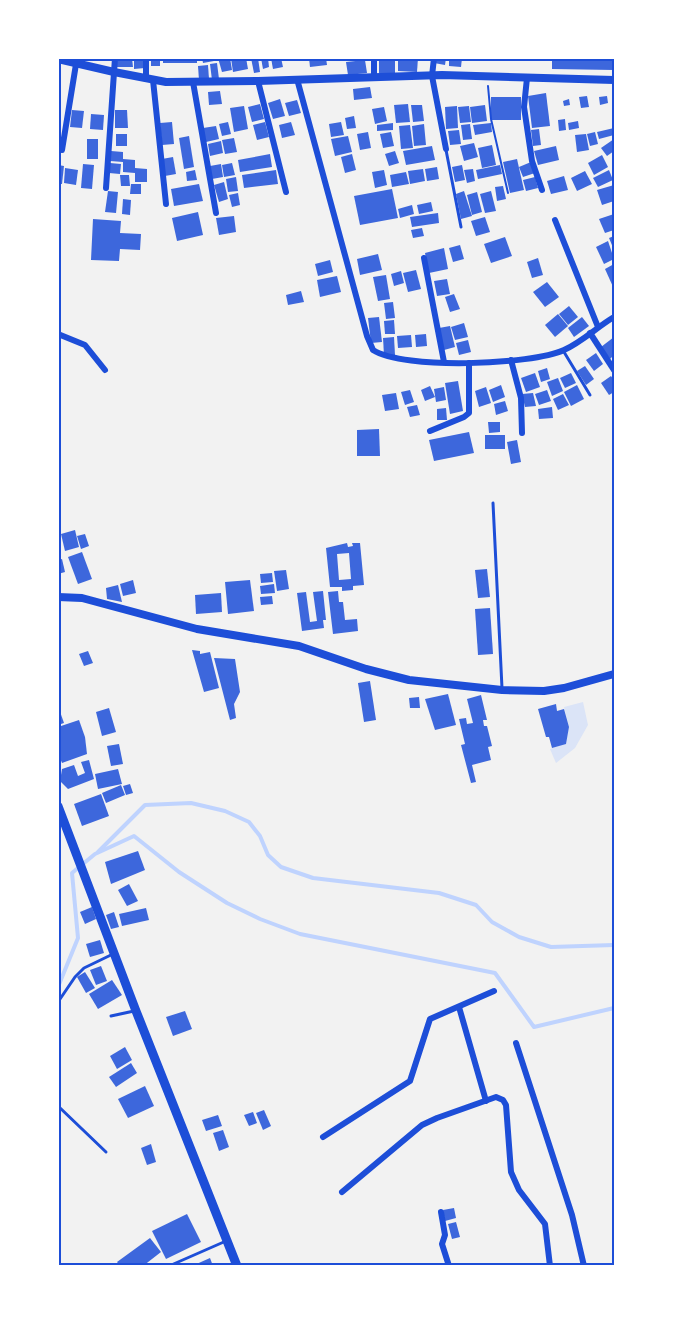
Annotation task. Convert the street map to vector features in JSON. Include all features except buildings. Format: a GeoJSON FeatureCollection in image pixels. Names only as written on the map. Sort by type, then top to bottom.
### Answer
{"type":"FeatureCollection","features":[{"type":"Feature","properties":{"kind":"main road"},"geometry":{"type":"LineString","coordinates":[[58,806],[237,1266]]}},
{"type":"Feature","properties":{"kind":"street"},"geometry":{"type":"LineString","coordinates":[[106,188],[115,58]]}},
{"type":"Feature","properties":{"kind":"street"},"geometry":{"type":"LineString","coordinates":[[146,58],[166,204]]}},
{"type":"Feature","properties":{"kind":"street"},"geometry":{"type":"LineString","coordinates":[[374,58],[374,78]]}},
{"type":"Feature","properties":{"kind":"street"},"geometry":{"type":"LineString","coordinates":[[434,58],[432,76],[446,149]]}},
{"type":"Feature","properties":{"kind":"street"},"geometry":{"type":"LineString","coordinates":[[58,59],[77,60],[150,80],[193,82],[432,76],[615,80]]}},
{"type":"Feature","properties":{"kind":"street"},"geometry":{"type":"LineString","coordinates":[[62,150],[77,60]]}},
{"type":"Feature","properties":{"kind":"street"},"geometry":{"type":"LineString","coordinates":[[527,78],[524,107],[532,161],[542,190]]}},
{"type":"Feature","properties":{"kind":"street"},"geometry":{"type":"LineString","coordinates":[[297,79],[370,345],[380,354],[411,360],[444,362],[511,360],[564,350],[615,317]]}},
{"type":"Feature","properties":{"kind":"street"},"geometry":{"type":"LineString","coordinates":[[258,81],[286,192]]}},
{"type":"Feature","properties":{"kind":"street"},"geometry":{"type":"LineString","coordinates":[[193,82],[216,213]]}},
{"type":"Feature","properties":{"kind":"street"},"geometry":{"type":"LineString","coordinates":[[555,219],[598,327]]}},
{"type":"Feature","properties":{"kind":"street"},"geometry":{"type":"LineString","coordinates":[[424,258],[444,362]]}},
{"type":"Feature","properties":{"kind":"street"},"geometry":{"type":"LineString","coordinates":[[590,333],[615,370]]}},
{"type":"Feature","properties":{"kind":"street"},"geometry":{"type":"LineString","coordinates":[[58,334],[85,345],[105,370]]}},
{"type":"Feature","properties":{"kind":"street"},"geometry":{"type":"LineString","coordinates":[[511,360],[521,398],[522,433]]}},
{"type":"Feature","properties":{"kind":"street"},"geometry":{"type":"LineString","coordinates":[[430,430],[469,413],[469,363]]}},
{"type":"Feature","properties":{"kind":"street"},"geometry":{"type":"LineString","coordinates":[[58,597],[82,598],[197,629],[299,646],[395,677],[502,690],[544,691],[615,674]]}},
{"type":"Feature","properties":{"kind":"street"},"geometry":{"type":"LineString","coordinates":[[323,1137],[410,1081],[430,1019],[494,991]]}},
{"type":"Feature","properties":{"kind":"street"},"geometry":{"type":"LineString","coordinates":[[459,1007],[486,1101]]}},
{"type":"Feature","properties":{"kind":"street"},"geometry":{"type":"LineString","coordinates":[[516,1043],[572,1215],[584,1266]]}},
{"type":"Feature","properties":{"kind":"street"},"geometry":{"type":"LineString","coordinates":[[342,1192],[422,1125],[496,1097],[503,1100],[506,1105],[512,1172],[519,1190],[544,1224],[550,1266]]}},
{"type":"Feature","properties":{"kind":"street"},"geometry":{"type":"LineString","coordinates":[[441,1212],[446,1235],[442,1244],[449,1266]]}},
{"type":"Feature","properties":{"kind":"lane"},"geometry":{"type":"LineString","coordinates":[[446,149],[461,227]]}},
{"type":"Feature","properties":{"kind":"lane"},"geometry":{"type":"LineString","coordinates":[[564,350],[590,395]]}},
{"type":"Feature","properties":{"kind":"lane"},"geometry":{"type":"LineString","coordinates":[[493,503],[502,690]]}},
{"type":"Feature","properties":{"kind":"lane"},"geometry":{"type":"LineString","coordinates":[[58,1002],[84,968],[114,954]]}},
{"type":"Feature","properties":{"kind":"lane"},"geometry":{"type":"LineString","coordinates":[[111,1016],[136,1011]]}},
{"type":"Feature","properties":{"kind":"lane"},"geometry":{"type":"LineString","coordinates":[[58,1106],[106,1152]]}},
{"type":"Feature","properties":{"kind":"lane"},"geometry":{"type":"LineString","coordinates":[[169,1266],[228,1240]]}},
{"type":"Feature","properties":{"kind":"path"},"geometry":{"type":"LineString","coordinates":[[488,77],[487,97],[490,119],[508,193]]}},
{"type":"Feature","properties":{"kind":"shaded area"},"geometry":{"type":"Polygon","coordinates":[[[583,702],[588,725],[575,748],[556,763],[550,749],[566,743],[569,727],[564,707],[583,702]]]}},
{"type":"Feature","properties":{"kind":"waterway"},"geometry":{"type":"LineString","coordinates":[[98,852],[145,805],[191,803],[225,811],[249,822],[260,836],[268,855],[281,867],[313,878],[439,893],[476,905],[492,922],[519,937],[551,947],[614,945]]}},
{"type":"Feature","properties":{"kind":"waterway"},"geometry":{"type":"LineString","coordinates":[[58,987],[78,938],[72,873],[95,854],[134,836],[179,872],[227,903],[260,919],[300,934],[495,973],[534,1027],[614,1008]]}}]}
